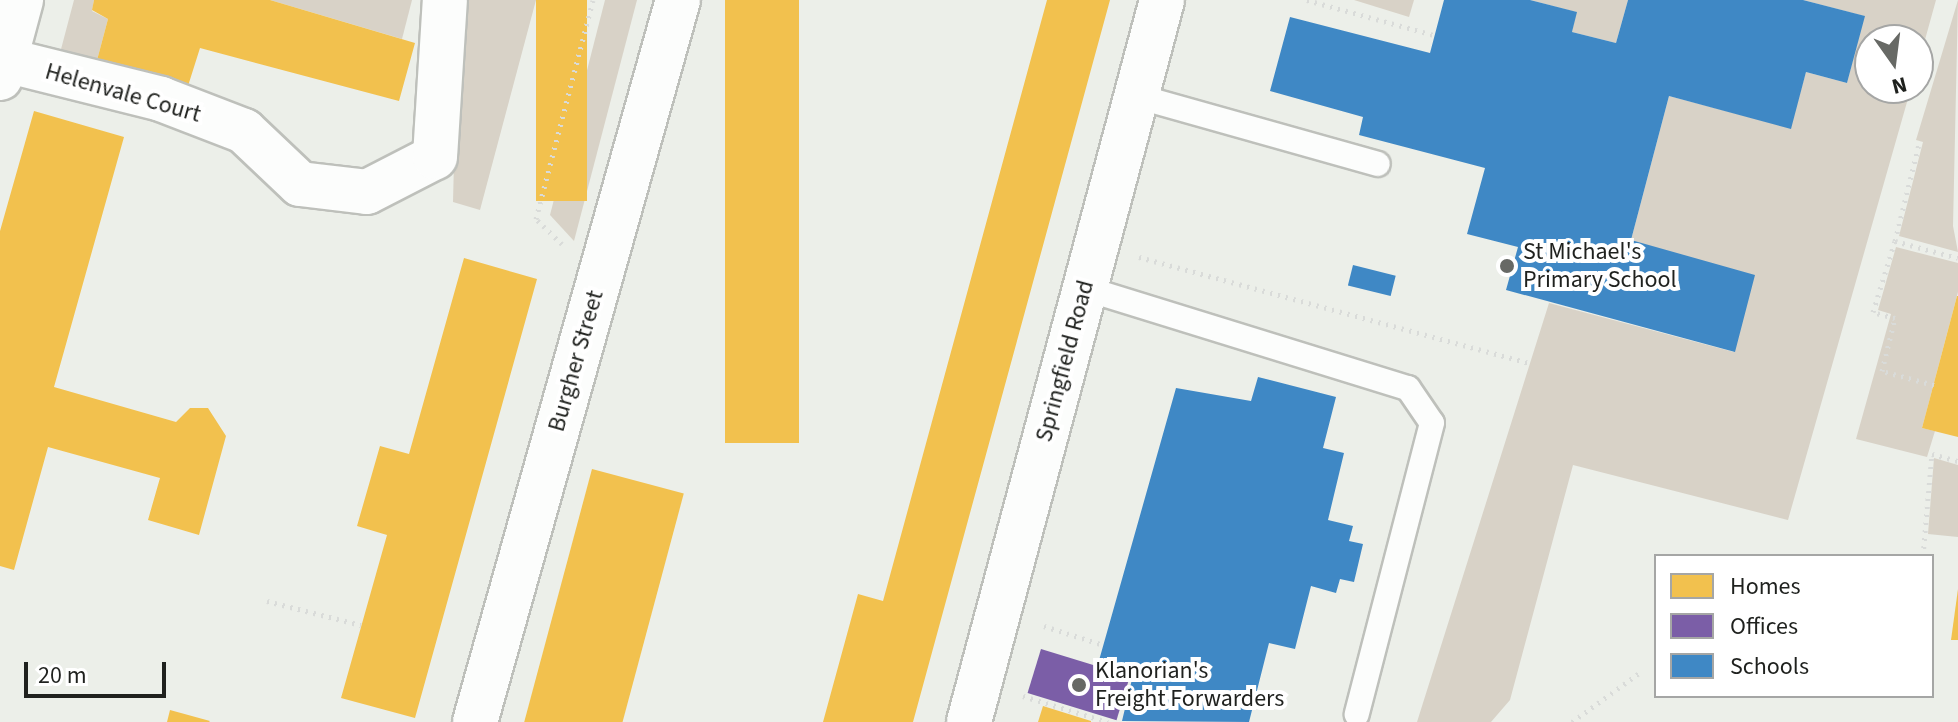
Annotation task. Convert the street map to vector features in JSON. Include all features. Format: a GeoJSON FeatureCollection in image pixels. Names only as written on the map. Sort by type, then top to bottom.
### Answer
{"type":"FeatureCollection","features":[{"type":"Feature","properties":{"kind":"street"},"geometry":{"type":"LineString","coordinates":[[3,69],[21,0]]}},
{"type":"Feature","properties":{"kind":"street","name":"Helenvale Court"},"geometry":{"type":"LineString","coordinates":[[3,69],[161,99],[244,131],[300,184],[367,192],[435,157],[448,46],[445,0]]}},
{"type":"Feature","properties":{"kind":"street","name":"Burgher Street"},"geometry":{"type":"LineString","coordinates":[[475,722],[678,0]]}},
{"type":"Feature","properties":{"kind":"street","name":"Springfield Road"},"geometry":{"type":"LineString","coordinates":[[969,722],[1162,0]]}},
{"type":"Feature","properties":{"kind":"lane"},"geometry":{"type":"LineString","coordinates":[[1136,96],[1378,164]]}},
{"type":"Feature","properties":{"kind":"lane"},"geometry":{"type":"LineString","coordinates":[[1084,288],[1408,388],[1432,423],[1357,714]]}},
{"type":"Feature","properties":{"kind":"path"},"geometry":{"type":"LineString","coordinates":[[593,0],[536,219],[599,280]]}},
{"type":"Feature","properties":{"kind":"path"},"geometry":{"type":"LineString","coordinates":[[1307,0],[1434,35]]}},
{"type":"Feature","properties":{"kind":"path"},"geometry":{"type":"LineString","coordinates":[[1919,144],[1895,241],[1873,312],[1895,318],[1882,371],[1934,385]]}},
{"type":"Feature","properties":{"kind":"path"},"geometry":{"type":"LineString","coordinates":[[1895,241],[1958,258]]}},
{"type":"Feature","properties":{"kind":"path"},"geometry":{"type":"LineString","coordinates":[[1096,245],[1528,363]]}},
{"type":"Feature","properties":{"kind":"path"},"geometry":{"type":"LineString","coordinates":[[1923,554],[1932,454],[1958,461]]}},
{"type":"Feature","properties":{"kind":"path"},"geometry":{"type":"LineString","coordinates":[[267,601],[361,625]]}},
{"type":"Feature","properties":{"kind":"path"},"geometry":{"type":"LineString","coordinates":[[996,612],[1104,645]]}},
{"type":"Feature","properties":{"kind":"path"},"geometry":{"type":"LineString","coordinates":[[1572,722],[1642,671]]}},
{"type":"Feature","properties":{"kind":"path"},"geometry":{"type":"LineString","coordinates":[[1056,706],[1108,722]]}},
{"type":"Feature","properties":{"kind":"shaded area"},"geometry":{"type":"Polygon","coordinates":[[[74,0],[94,0],[92,11],[108,19],[96,64],[60,53],[74,0]]]}},
{"type":"Feature","properties":{"kind":"shaded area"},"geometry":{"type":"Polygon","coordinates":[[[270,0],[412,0],[402,39],[270,0]]]}},
{"type":"Feature","properties":{"kind":"shaded area"},"geometry":{"type":"Polygon","coordinates":[[[458,0],[536,0],[480,210],[453,202],[458,0]]]}},
{"type":"Feature","properties":{"kind":"shaded area"},"geometry":{"type":"Polygon","coordinates":[[[605,0],[637,0],[574,241],[550,215],[605,0]]]}},
{"type":"Feature","properties":{"kind":"shaded area"},"geometry":{"type":"Polygon","coordinates":[[[1354,0],[1414,0],[1409,17],[1354,0]]]}},
{"type":"Feature","properties":{"kind":"shaded area"},"geometry":{"type":"Polygon","coordinates":[[[1530,0],[1628,0],[1616,43],[1572,32],[1576,12],[1530,0]]]}},
{"type":"Feature","properties":{"kind":"shaded area"},"geometry":{"type":"Polygon","coordinates":[[[1803,0],[1936,0],[1929,24],[1862,24],[1864,16],[1803,0]]]}},
{"type":"Feature","properties":{"kind":"shaded area"},"geometry":{"type":"Polygon","coordinates":[[[1958,0],[1953,226],[1958,252],[1899,236],[1923,142],[1916,140],[1927,104],[1934,104],[1934,80],[1958,0]]]}},
{"type":"Feature","properties":{"kind":"shaded area"},"geometry":{"type":"Polygon","coordinates":[[[1854,55],[1854,104],[1906,104],[1788,520],[1573,465],[1510,700],[1491,722],[1417,722],[1549,303],[1734,352],[1631,240],[1669,96],[1790,128],[1806,72],[1847,83],[1854,55]]]}},
{"type":"Feature","properties":{"kind":"shaded area"},"geometry":{"type":"Polygon","coordinates":[[[1896,247],[1958,263],[1958,292],[1922,428],[1935,431],[1927,457],[1856,439],[1891,314],[1878,310],[1896,247]]]}},
{"type":"Feature","properties":{"kind":"shaded area"},"geometry":{"type":"Polygon","coordinates":[[[1934,458],[1958,465],[1958,537],[1928,534],[1934,458]]]}},
{"type":"Feature","properties":{"kind":"building: Homes"},"geometry":{"type":"Polygon","coordinates":[[[94,0],[270,0],[415,43],[399,101],[200,48],[188,86],[96,64],[108,19],[92,10],[94,0]]]}},
{"type":"Feature","properties":{"kind":"building: Homes"},"geometry":{"type":"Polygon","coordinates":[[[536,0],[587,0],[587,201],[536,201],[536,0]]]}},
{"type":"Feature","properties":{"kind":"building: Homes"},"geometry":{"type":"Polygon","coordinates":[[[725,0],[799,0],[799,443],[725,443],[725,0]]]}},
{"type":"Feature","properties":{"kind":"building: Homes"},"geometry":{"type":"Polygon","coordinates":[[[1047,0],[1110,0],[913,722],[823,722],[858,594],[883,601],[1047,0]]]}},
{"type":"Feature","properties":{"kind":"building: Homes"},"geometry":{"type":"Polygon","coordinates":[[[34,111],[124,137],[54,387],[176,422],[190,408],[208,408],[226,436],[199,535],[148,520],[160,478],[48,447],[14,570],[0,566],[0,231],[34,111]]]}},
{"type":"Feature","properties":{"kind":"building: Homes"},"geometry":{"type":"Polygon","coordinates":[[[464,258],[537,279],[415,718],[341,698],[387,535],[357,526],[380,446],[409,454],[464,258]]]}},
{"type":"Feature","properties":{"kind":"building: Homes"},"geometry":{"type":"Polygon","coordinates":[[[1958,296],[1958,437],[1922,428],[1958,296]]]}},
{"type":"Feature","properties":{"kind":"building: Homes"},"geometry":{"type":"Polygon","coordinates":[[[592,469],[684,494],[623,722],[524,722],[592,469]]]}},
{"type":"Feature","properties":{"kind":"building: Homes"},"geometry":{"type":"Polygon","coordinates":[[[1958,589],[1958,640],[1951,640],[1958,589]]]}},
{"type":"Feature","properties":{"kind":"building: Homes"},"geometry":{"type":"Polygon","coordinates":[[[1043,706],[1091,721],[1091,722],[1038,722],[1043,706]]]}},
{"type":"Feature","properties":{"kind":"building: Homes"},"geometry":{"type":"Polygon","coordinates":[[[170,710],[210,721],[167,722],[170,710]]]}},
{"type":"Feature","properties":{"kind":"building: Offices","name":"Klanorian's Freight Forwarders"},"geometry":{"type":"Polygon","coordinates":[[[1041,649],[1130,676],[1116,720],[1028,693],[1041,649]]]}},
{"type":"Feature","properties":{"kind":"building: Schools"},"geometry":{"type":"Polygon","coordinates":[[[1444,0],[1530,0],[1577,12],[1572,32],[1616,43],[1628,0],[1803,0],[1865,16],[1863,24],[1854,24],[1854,57],[1847,83],[1806,72],[1791,129],[1669,96],[1631,240],[1755,275],[1735,352],[1506,290],[1518,247],[1467,234],[1485,168],[1359,135],[1363,117],[1270,91],[1290,17],[1430,53],[1444,0]]]}},
{"type":"Feature","properties":{"kind":"building: Schools"},"geometry":{"type":"Polygon","coordinates":[[[1353,265],[1396,276],[1391,296],[1348,285],[1353,265]]]}},
{"type":"Feature","properties":{"kind":"building: Schools"},"geometry":{"type":"Polygon","coordinates":[[[1258,377],[1336,397],[1323,448],[1344,453],[1328,520],[1353,526],[1349,541],[1363,544],[1354,582],[1340,579],[1336,593],[1311,586],[1295,649],[1269,643],[1249,722],[1122,721],[1133,675],[1098,664],[1176,388],[1251,401],[1258,377]]]}},
{"type":"Feature","properties":{"kind":"place","name":"St Michael's Primary School"},"geometry":{"type":"Point","coordinates":[1507,266]}},
{"type":"Feature","properties":{"kind":"place","name":"Klanorian's Freight Forwarders"},"geometry":{"type":"Point","coordinates":[1079,685]}}]}
